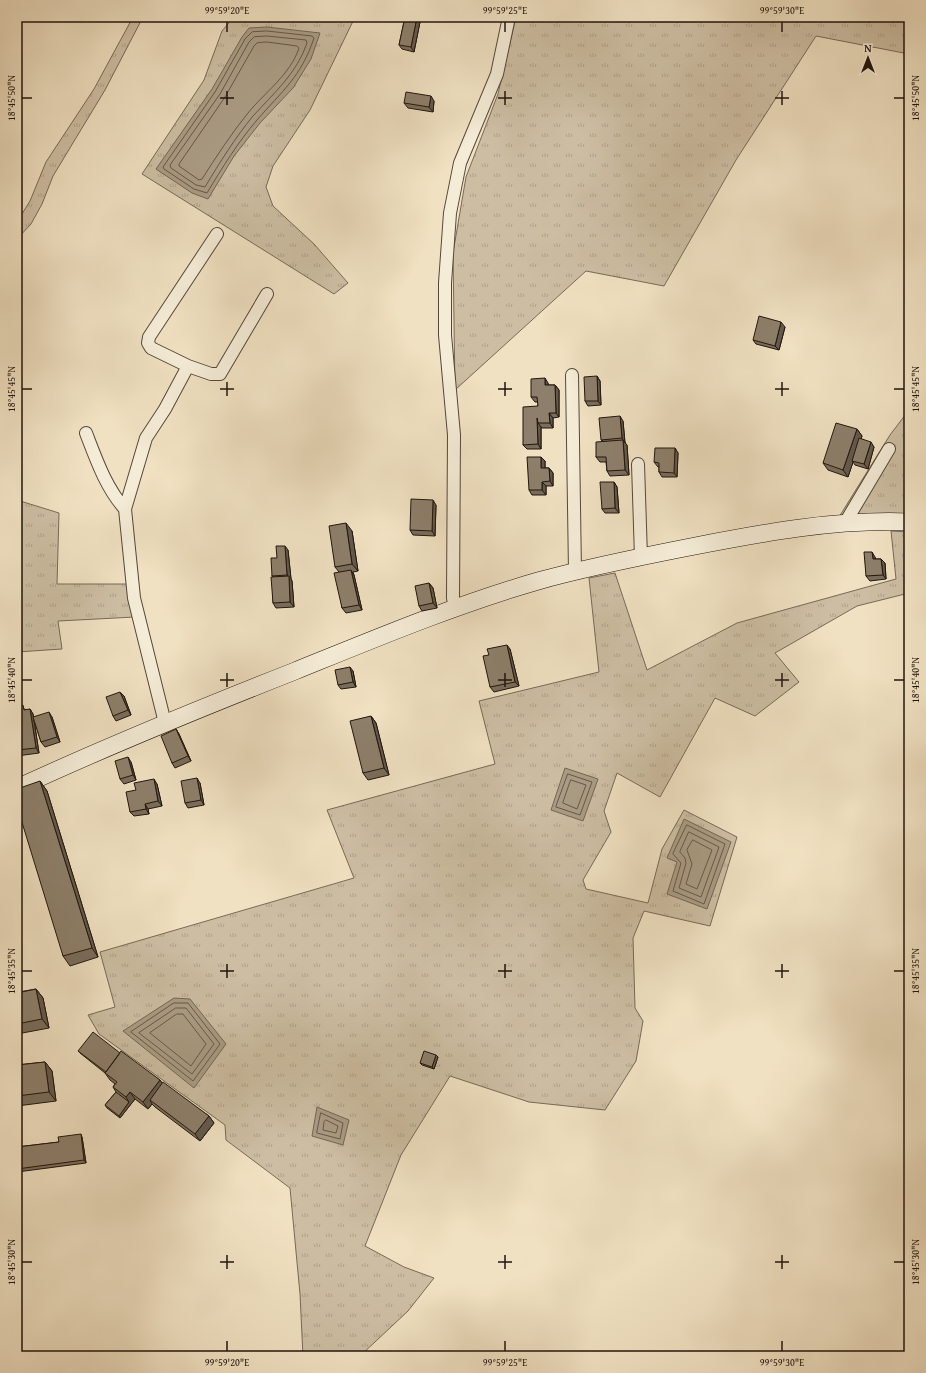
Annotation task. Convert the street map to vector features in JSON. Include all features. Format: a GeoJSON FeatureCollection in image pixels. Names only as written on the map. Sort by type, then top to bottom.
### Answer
{"type":"FeatureCollection","features":[{"type":"Feature","properties":{"kind":"street"},"geometry":{"type":"LineString","coordinates":[[455,609],[452,598],[454,435],[445,335],[445,283],[450,213],[460,162],[497,74],[509,17]]}},
{"type":"Feature","properties":{"kind":"street"},"geometry":{"type":"LineString","coordinates":[[217,234],[149,337],[148,343],[151,348],[188,366],[211,374],[220,374],[268,294]]}},
{"type":"Feature","properties":{"kind":"street"},"geometry":{"type":"LineString","coordinates":[[165,723],[134,598],[125,509],[146,438],[165,409],[188,366]]}},
{"type":"Feature","properties":{"kind":"street"},"geometry":{"type":"LineString","coordinates":[[572,376],[575,572]]}},
{"type":"Feature","properties":{"kind":"street"},"geometry":{"type":"LineString","coordinates":[[86,433],[98,465],[119,502],[125,509]]}},
{"type":"Feature","properties":{"kind":"street"},"geometry":{"type":"LineString","coordinates":[[845,523],[889,450]]}},
{"type":"Feature","properties":{"kind":"street"},"geometry":{"type":"LineString","coordinates":[[638,464],[641,557]]}},
{"type":"Feature","properties":{"kind":"street"},"geometry":{"type":"LineString","coordinates":[[17,788],[101,749],[334,655],[455,609],[537,581],[641,557],[751,535],[845,523],[909,522]]}},
{"type":"Feature","properties":{"kind":"green space"},"geometry":{"type":"Polygon","coordinates":[[[133,17],[143,17],[105,90],[53,176],[42,204],[31,224],[17,239],[17,222],[30,201],[46,162],[94,89],[133,17]]]}},
{"type":"Feature","properties":{"kind":"green space"},"geometry":{"type":"Polygon","coordinates":[[[234,17],[355,17],[310,110],[273,166],[266,187],[273,206],[314,244],[348,283],[334,294],[142,174],[204,80],[222,31],[234,17]]]}},
{"type":"Feature","properties":{"kind":"green space"},"geometry":{"type":"Polygon","coordinates":[[[516,17],[909,17],[909,54],[816,36],[736,160],[664,286],[586,271],[455,390],[453,253],[466,177],[498,94],[516,17]]]}},
{"type":"Feature","properties":{"kind":"green space"},"geometry":{"type":"Polygon","coordinates":[[[909,410],[909,516],[839,517],[890,435],[909,410]]]}},
{"type":"Feature","properties":{"kind":"green space"},"geometry":{"type":"Polygon","coordinates":[[[17,500],[59,513],[57,584],[130,584],[135,617],[58,621],[62,649],[17,652],[17,500]]]}},
{"type":"Feature","properties":{"kind":"green space"},"geometry":{"type":"Polygon","coordinates":[[[891,531],[909,532],[909,593],[857,606],[775,653],[799,682],[755,716],[715,698],[660,797],[617,773],[604,811],[611,832],[583,880],[586,889],[648,903],[662,849],[684,810],[737,837],[710,926],[644,911],[633,938],[635,1008],[643,1021],[636,1061],[605,1110],[529,1102],[450,1076],[401,1155],[365,1246],[404,1267],[434,1278],[408,1311],[360,1356],[303,1356],[300,1294],[290,1188],[226,1140],[225,1125],[99,1034],[88,1015],[115,1007],[100,952],[354,878],[327,810],[495,764],[479,701],[599,672],[589,578],[615,573],[647,670],[737,623],[896,579],[891,531]]]}},
{"type":"Feature","properties":{"kind":"water"},"geometry":{"type":"Polygon","coordinates":[[[267,27],[320,33],[311,59],[293,88],[260,123],[234,156],[208,199],[192,193],[156,169],[212,89],[242,37],[249,28],[267,27]]]}},
{"type":"Feature","properties":{"kind":"water"},"geometry":{"type":"Polygon","coordinates":[[[565,768],[598,779],[583,821],[551,810],[565,768]]]}},
{"type":"Feature","properties":{"kind":"water"},"geometry":{"type":"Polygon","coordinates":[[[684,819],[731,842],[707,909],[667,894],[677,862],[667,858],[684,819]]]}},
{"type":"Feature","properties":{"kind":"water"},"geometry":{"type":"Polygon","coordinates":[[[174,998],[190,999],[226,1044],[194,1088],[123,1031],[174,998]]]}},
{"type":"Feature","properties":{"kind":"water"},"geometry":{"type":"Polygon","coordinates":[[[317,1107],[349,1120],[343,1145],[312,1136],[317,1107]]]}},
{"type":"Feature","properties":{"kind":"building"},"geometry":{"type":"Polygon","coordinates":[[[405,17],[417,17],[411,47],[399,45],[405,17]]]}},
{"type":"Feature","properties":{"kind":"building"},"geometry":{"type":"Polygon","coordinates":[[[406,92],[431,96],[429,107],[404,103],[406,92]]]}},
{"type":"Feature","properties":{"kind":"building"},"geometry":{"type":"Polygon","coordinates":[[[759,316],[781,322],[775,346],[753,340],[759,316]]]}},
{"type":"Feature","properties":{"kind":"building"},"geometry":{"type":"Polygon","coordinates":[[[597,376],[598,401],[585,401],[584,377],[597,376]]]}},
{"type":"Feature","properties":{"kind":"building"},"geometry":{"type":"Polygon","coordinates":[[[545,378],[545,385],[555,385],[556,413],[549,413],[550,423],[538,423],[537,418],[538,444],[523,445],[523,407],[538,406],[537,397],[531,397],[531,379],[545,378]]]}},
{"type":"Feature","properties":{"kind":"building"},"geometry":{"type":"Polygon","coordinates":[[[620,416],[622,438],[601,440],[599,418],[620,416]]]}},
{"type":"Feature","properties":{"kind":"building"},"geometry":{"type":"Polygon","coordinates":[[[836,423],[857,429],[843,470],[823,463],[836,423]]]}},
{"type":"Feature","properties":{"kind":"building"},"geometry":{"type":"Polygon","coordinates":[[[859,438],[871,442],[864,464],[852,461],[859,438]]]}},
{"type":"Feature","properties":{"kind":"building"},"geometry":{"type":"Polygon","coordinates":[[[623,440],[625,470],[607,471],[606,457],[596,457],[596,442],[623,440]]]}},
{"type":"Feature","properties":{"kind":"building"},"geometry":{"type":"Polygon","coordinates":[[[655,448],[675,448],[674,473],[659,472],[659,463],[654,462],[655,448]]]}},
{"type":"Feature","properties":{"kind":"building"},"geometry":{"type":"Polygon","coordinates":[[[527,457],[541,457],[541,468],[549,468],[550,481],[542,482],[542,490],[529,490],[527,457]]]}},
{"type":"Feature","properties":{"kind":"building"},"geometry":{"type":"Polygon","coordinates":[[[600,482],[614,482],[615,508],[602,509],[600,482]]]}},
{"type":"Feature","properties":{"kind":"building"},"geometry":{"type":"Polygon","coordinates":[[[411,499],[433,500],[432,531],[410,530],[411,499]]]}},
{"type":"Feature","properties":{"kind":"building"},"geometry":{"type":"Polygon","coordinates":[[[346,523],[352,564],[335,567],[329,526],[346,523]]]}},
{"type":"Feature","properties":{"kind":"building"},"geometry":{"type":"Polygon","coordinates":[[[276,546],[285,546],[287,575],[272,576],[271,558],[277,558],[276,546]]]}},
{"type":"Feature","properties":{"kind":"building"},"geometry":{"type":"Polygon","coordinates":[[[864,552],[872,552],[873,559],[881,559],[883,575],[866,576],[864,552]]]}},
{"type":"Feature","properties":{"kind":"building"},"geometry":{"type":"Polygon","coordinates":[[[351,570],[359,605],[342,608],[334,573],[351,570]]]}},
{"type":"Feature","properties":{"kind":"building"},"geometry":{"type":"Polygon","coordinates":[[[289,576],[290,602],[273,603],[271,577],[289,576]]]}},
{"type":"Feature","properties":{"kind":"building"},"geometry":{"type":"Polygon","coordinates":[[[429,583],[433,603],[419,606],[415,586],[429,583]]]}},
{"type":"Feature","properties":{"kind":"building"},"geometry":{"type":"Polygon","coordinates":[[[507,645],[515,682],[490,687],[483,656],[489,655],[487,649],[507,645]]]}},
{"type":"Feature","properties":{"kind":"building"},"geometry":{"type":"Polygon","coordinates":[[[350,667],[353,682],[338,685],[335,670],[350,667]]]}},
{"type":"Feature","properties":{"kind":"building"},"geometry":{"type":"Polygon","coordinates":[[[120,692],[128,710],[113,716],[106,697],[120,692]]]}},
{"type":"Feature","properties":{"kind":"building"},"geometry":{"type":"Polygon","coordinates":[[[23,705],[24,710],[30,709],[36,748],[17,750],[17,706],[23,705]]]}},
{"type":"Feature","properties":{"kind":"building"},"geometry":{"type":"Polygon","coordinates":[[[49,712],[57,737],[41,742],[33,717],[49,712]]]}},
{"type":"Feature","properties":{"kind":"building"},"geometry":{"type":"Polygon","coordinates":[[[371,716],[384,768],[363,773],[350,721],[371,716]]]}},
{"type":"Feature","properties":{"kind":"building"},"geometry":{"type":"Polygon","coordinates":[[[176,729],[188,756],[172,763],[161,736],[176,729]]]}},
{"type":"Feature","properties":{"kind":"building"},"geometry":{"type":"Polygon","coordinates":[[[128,757],[133,775],[120,779],[115,761],[128,757]]]}},
{"type":"Feature","properties":{"kind":"building"},"geometry":{"type":"Polygon","coordinates":[[[197,778],[201,800],[185,803],[181,781],[197,778]]]}},
{"type":"Feature","properties":{"kind":"building"},"geometry":{"type":"Polygon","coordinates":[[[154,779],[158,801],[145,804],[146,809],[130,812],[126,792],[136,790],[134,783],[154,779]]]}},
{"type":"Feature","properties":{"kind":"building"},"geometry":{"type":"Polygon","coordinates":[[[40,781],[92,948],[63,956],[17,806],[17,789],[40,781]]]}},
{"type":"Feature","properties":{"kind":"building"},"geometry":{"type":"Polygon","coordinates":[[[36,989],[42,1019],[17,1024],[17,993],[36,989]]]}},
{"type":"Feature","properties":{"kind":"building"},"geometry":{"type":"Polygon","coordinates":[[[93,1032],[120,1053],[106,1072],[78,1051],[93,1032]]]}},
{"type":"Feature","properties":{"kind":"building"},"geometry":{"type":"Polygon","coordinates":[[[121,1051],[160,1080],[143,1102],[130,1092],[126,1097],[113,1087],[117,1082],[105,1073],[121,1051]]]}},
{"type":"Feature","properties":{"kind":"building"},"geometry":{"type":"Polygon","coordinates":[[[424,1051],[436,1055],[432,1067],[420,1063],[424,1051]]]}},
{"type":"Feature","properties":{"kind":"building"},"geometry":{"type":"Polygon","coordinates":[[[45,1062],[49,1092],[17,1096],[17,1065],[45,1062]]]}},
{"type":"Feature","properties":{"kind":"building"},"geometry":{"type":"Polygon","coordinates":[[[163,1082],[209,1116],[195,1134],[150,1100],[163,1082]]]}},
{"type":"Feature","properties":{"kind":"building"},"geometry":{"type":"Polygon","coordinates":[[[116,1092],[129,1102],[119,1116],[105,1105],[116,1092]]]}},
{"type":"Feature","properties":{"kind":"building"},"geometry":{"type":"Polygon","coordinates":[[[81,1134],[84,1160],[17,1169],[17,1147],[59,1142],[58,1137],[81,1134]]]}}]}
